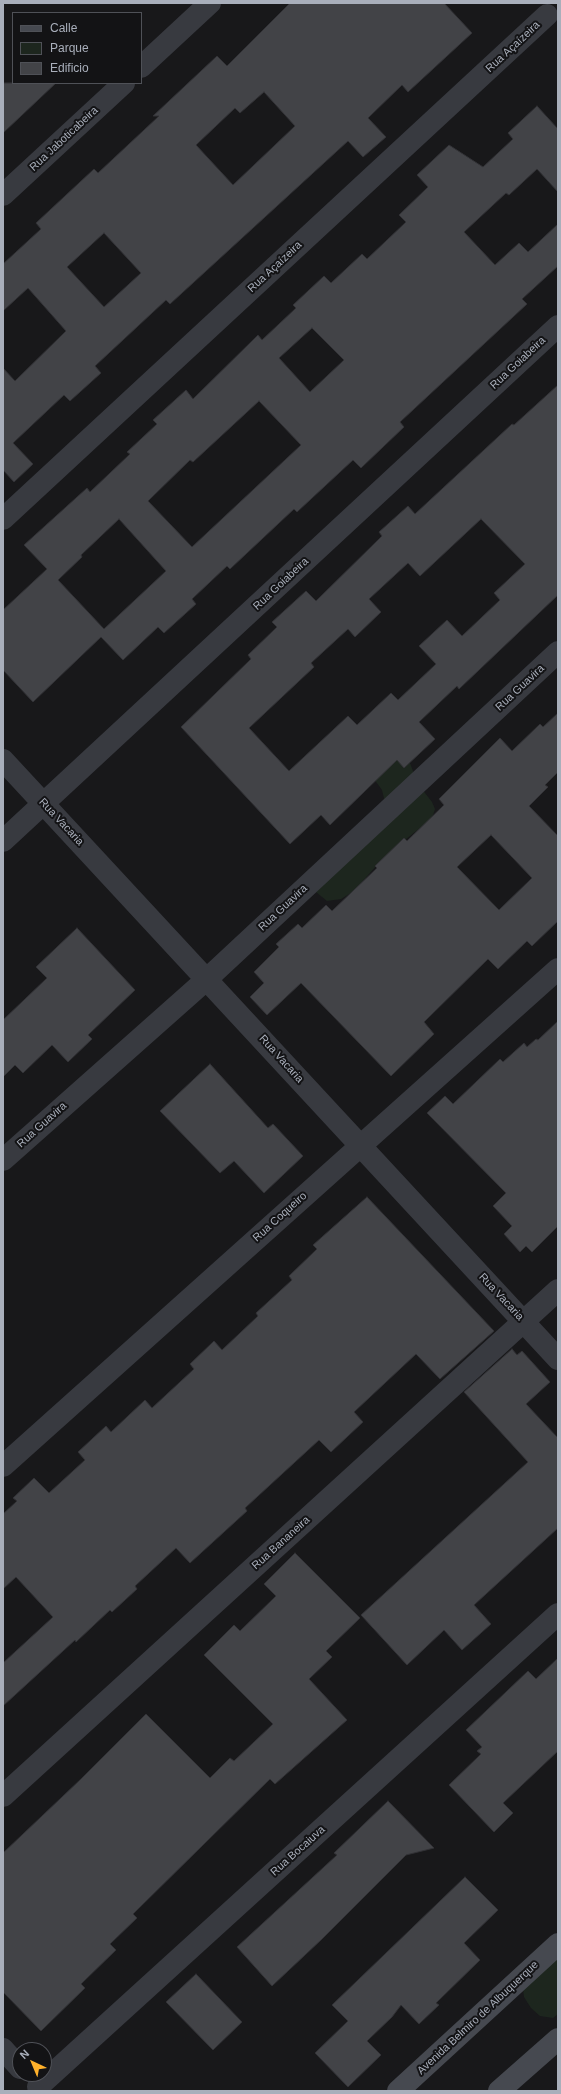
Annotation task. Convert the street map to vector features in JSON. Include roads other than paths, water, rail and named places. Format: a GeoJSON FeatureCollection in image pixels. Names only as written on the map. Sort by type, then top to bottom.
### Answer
{"type":"FeatureCollection","features":[{"type":"Feature","properties":{"kind":"main road","name":"Avenida Belmiro de Albuquerque"},"geometry":{"type":"LineString","coordinates":[[398,2091],[558,1944]]}},
{"type":"Feature","properties":{"kind":"main road"},"geometry":{"type":"LineString","coordinates":[[499,2091],[558,2039]]}},
{"type":"Feature","properties":{"kind":"street"},"geometry":{"type":"LineString","coordinates":[[142,66],[210,3]]}},
{"type":"Feature","properties":{"kind":"street","name":"Rua Açaízeira"},"geometry":{"type":"LineString","coordinates":[[3,519],[548,15]]}},
{"type":"Feature","properties":{"kind":"street","name":"Rua Jaboticabeira"},"geometry":{"type":"LineString","coordinates":[[3,195],[123,84]]}},
{"type":"Feature","properties":{"kind":"street","name":"Rua Goiabeira"},"geometry":{"type":"LineString","coordinates":[[3,841],[558,326]]}},
{"type":"Feature","properties":{"kind":"street","name":"Rua Guavira"},"geometry":{"type":"LineString","coordinates":[[3,1160],[207,979],[558,652]]}},
{"type":"Feature","properties":{"kind":"street","name":"Rua Vacaria"},"geometry":{"type":"LineString","coordinates":[[3,760],[558,1359]]}},
{"type":"Feature","properties":{"kind":"street","name":"Rua Coqueiro"},"geometry":{"type":"LineString","coordinates":[[3,1466],[558,969]]}},
{"type":"Feature","properties":{"kind":"street","name":"Rua Bananeira"},"geometry":{"type":"LineString","coordinates":[[3,1796],[558,1290]]}},
{"type":"Feature","properties":{"kind":"street","name":"Rua Bocaiuva"},"geometry":{"type":"LineString","coordinates":[[35,2084],[558,1614]]}},
{"type":"Feature","properties":{"kind":"street"},"geometry":{"type":"LineString","coordinates":[[3,2049],[12,2059]]}}]}
